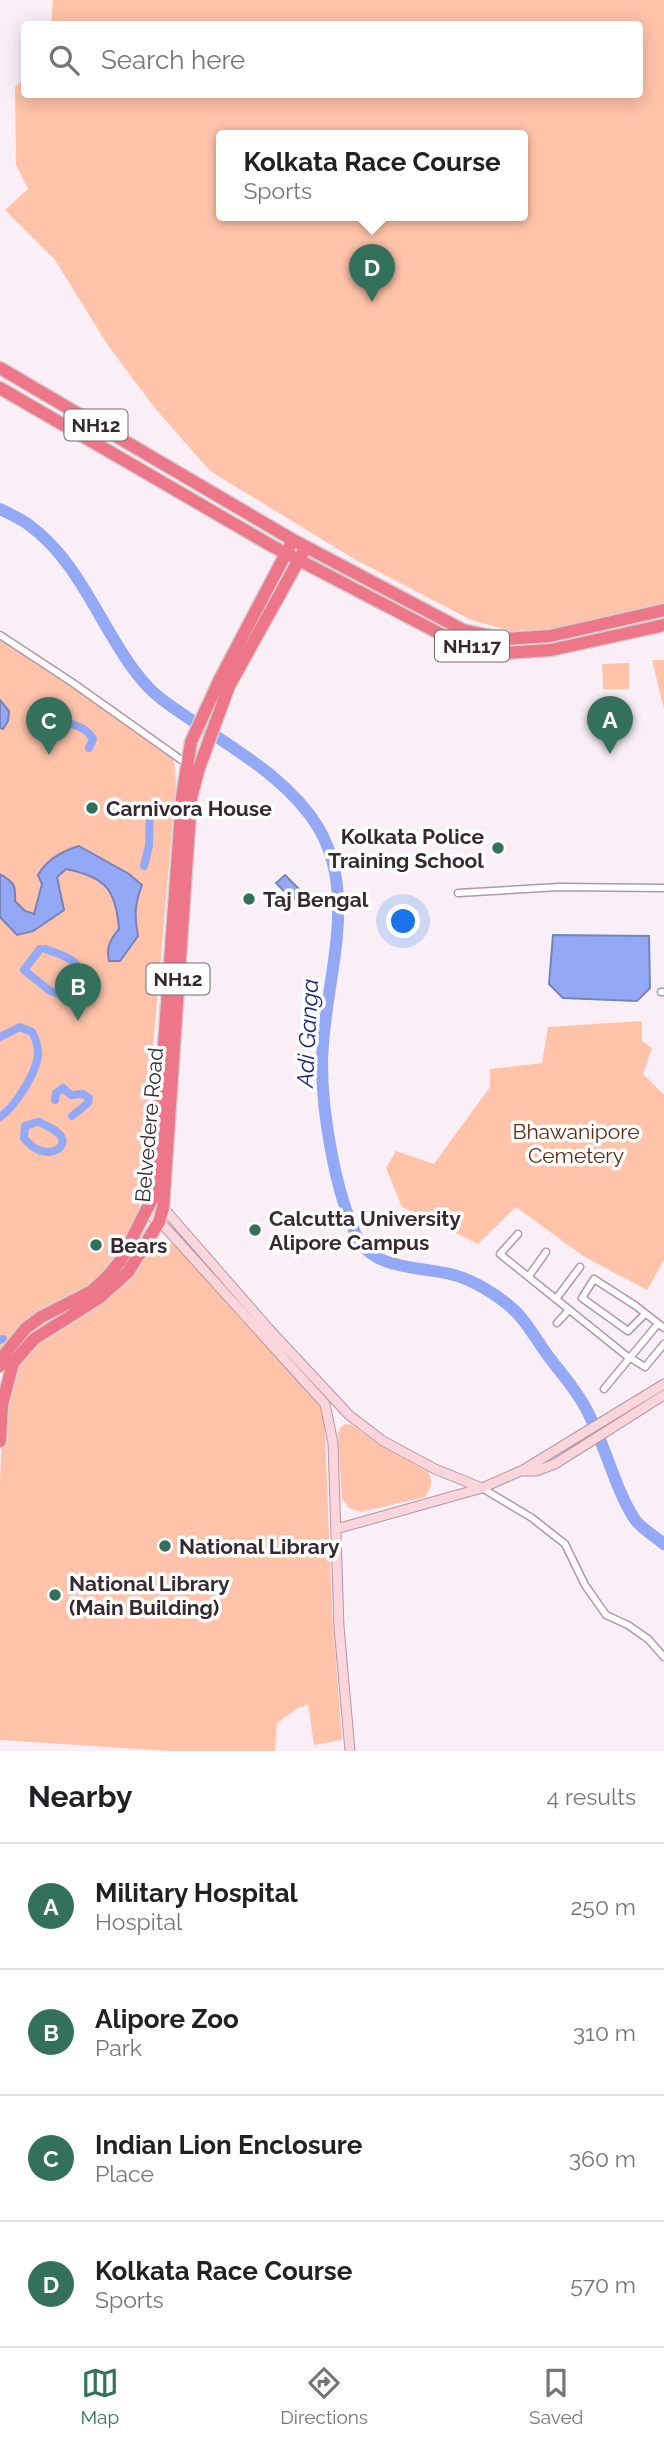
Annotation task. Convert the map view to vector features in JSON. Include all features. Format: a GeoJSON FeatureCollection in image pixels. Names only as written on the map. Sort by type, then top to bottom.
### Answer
{"type":"FeatureCollection","features":[{"type":"Feature","properties":{"kind":"highway","name":"NH12"},"geometry":{"type":"LineString","coordinates":[[0,368],[306,547]]}},
{"type":"Feature","properties":{"kind":"highway","name":"NH12"},"geometry":{"type":"LineString","coordinates":[[0,390],[298,560]]}},
{"type":"Feature","properties":{"kind":"highway","name":"Belvedere Road"},"geometry":{"type":"LineString","coordinates":[[0,1366],[4,1354],[26,1328],[41,1317],[92,1291],[108,1276],[121,1260],[153,1197],[182,797],[191,742],[218,699],[293,540]]}},
{"type":"Feature","properties":{"kind":"highway","name":"Belvedere Road"},"geometry":{"type":"LineString","coordinates":[[159,1222],[163,1208],[191,798],[199,768],[206,754],[218,699],[229,686],[306,547]]}},
{"type":"Feature","properties":{"kind":"highway"},"geometry":{"type":"LineString","coordinates":[[306,547],[463,630],[504,639],[630,626],[664,610]]}},
{"type":"Feature","properties":{"kind":"highway","name":"NH117"},"geometry":{"type":"LineString","coordinates":[[298,560],[458,643],[502,653],[551,650],[630,626],[664,625]]}},
{"type":"Feature","properties":{"kind":"highway","name":"NH12"},"geometry":{"type":"LineString","coordinates":[[0,1441],[2,1405],[13,1363],[34,1339],[99,1298],[128,1272],[159,1222]]}},
{"type":"Feature","properties":{"kind":"main road"},"geometry":{"type":"LineString","coordinates":[[153,1197],[329,1401],[383,1441],[435,1469],[482,1488]]}},
{"type":"Feature","properties":{"kind":"main road"},"geometry":{"type":"LineString","coordinates":[[147,1213],[159,1222]]}},
{"type":"Feature","properties":{"kind":"main road","name":"Belvedere Road"},"geometry":{"type":"LineString","coordinates":[[159,1222],[329,1401],[340,1627],[350,1751]]}},
{"type":"Feature","properties":{"kind":"main road"},"geometry":{"type":"LineString","coordinates":[[519,1472],[536,1471],[555,1464],[621,1423],[663,1389]]}},
{"type":"Feature","properties":{"kind":"main road"},"geometry":{"type":"LineString","coordinates":[[336,1529],[482,1488],[519,1472],[663,1389]]}},
{"type":"Feature","properties":{"kind":"main road"},"geometry":{"type":"LineString","coordinates":[[332,1429],[337,1418],[349,1415]]}},
{"type":"Feature","properties":{"kind":"street"},"geometry":{"type":"LineString","coordinates":[[0,635],[74,683],[187,764]]}},
{"type":"Feature","properties":{"kind":"street"},"geometry":{"type":"LineString","coordinates":[[458,893],[558,887],[664,888]]}},
{"type":"Feature","properties":{"kind":"street"},"geometry":{"type":"LineString","coordinates":[[517,1234],[500,1254],[629,1357],[645,1367],[664,1344]]}},
{"type":"Feature","properties":{"kind":"street"},"geometry":{"type":"LineString","coordinates":[[529,1276],[547,1252]]}},
{"type":"Feature","properties":{"kind":"street"},"geometry":{"type":"LineString","coordinates":[[556,1298],[580,1267]]}},
{"type":"Feature","properties":{"kind":"street"},"geometry":{"type":"LineString","coordinates":[[604,1390],[629,1357],[661,1326],[645,1314],[594,1279],[582,1298],[628,1331],[645,1314]]}},
{"type":"Feature","properties":{"kind":"street"},"geometry":{"type":"LineString","coordinates":[[557,1323],[569,1310]]}},
{"type":"Feature","properties":{"kind":"street"},"geometry":{"type":"LineString","coordinates":[[482,1488],[532,1518],[558,1538],[575,1561],[585,1585],[606,1615],[628,1625],[648,1639],[664,1657]]}},
{"type":"Feature","properties":{"kind":"green space"},"geometry":{"type":"Polygon","coordinates":[[[53,0],[664,0],[664,604],[550,629],[511,631],[471,620],[356,560],[210,471],[154,407],[107,344],[55,260],[5,210],[28,189],[16,165],[15,87],[21,82],[21,98],[643,98],[643,21],[51,21],[53,0]]]}},
{"type":"Feature","properties":{"kind":"green space"},"geometry":{"type":"Polygon","coordinates":[[[0,641],[81,693],[174,759],[176,783],[139,1209],[114,1264],[92,1285],[34,1315],[13,1333],[0,1353],[0,641]]]}},
{"type":"Feature","properties":{"kind":"green space"},"geometry":{"type":"Polygon","coordinates":[[[652,660],[664,660],[664,709],[652,660]]]}},
{"type":"Feature","properties":{"kind":"green space"},"geometry":{"type":"Polygon","coordinates":[[[629,663],[629,689],[603,689],[602,664],[629,663]]]}},
{"type":"Feature","properties":{"kind":"green space","name":"Bhawanipore Cemetery"},"geometry":{"type":"Polygon","coordinates":[[[642,1021],[642,1041],[652,1048],[643,1074],[664,1095],[664,1260],[647,1290],[583,1256],[516,1207],[478,1244],[402,1207],[386,1168],[396,1151],[434,1164],[490,1087],[490,1069],[542,1063],[548,1027],[642,1021]]]}},
{"type":"Feature","properties":{"kind":"green space","name":"National Library"},"geometry":{"type":"Polygon","coordinates":[[[150,1234],[175,1245],[324,1406],[332,1611],[342,1740],[314,1745],[308,1704],[277,1723],[275,1751],[170,1751],[0,1740],[0,1481],[3,1407],[22,1352],[126,1269],[150,1234]]]}},
{"type":"Feature","properties":{"kind":"green space"},"geometry":{"type":"Polygon","coordinates":[[[345,1424],[352,1425],[379,1445],[428,1472],[431,1484],[425,1497],[361,1512],[349,1508],[342,1499],[338,1434],[345,1424]]]}},
{"type":"Feature","properties":{"kind":"water"},"geometry":{"type":"Polygon","coordinates":[[[0,700],[9,711],[8,721],[3,729],[0,728],[0,700]]]}},
{"type":"Feature","properties":{"kind":"water"},"geometry":{"type":"Polygon","coordinates":[[[79,846],[129,874],[142,885],[136,910],[138,936],[120,961],[109,961],[108,956],[110,944],[119,929],[115,904],[106,887],[91,876],[66,869],[57,877],[64,910],[33,931],[17,935],[0,917],[0,874],[13,884],[15,901],[25,911],[34,914],[42,884],[38,875],[55,856],[79,846]]]}},
{"type":"Feature","properties":{"kind":"water"},"geometry":{"type":"Polygon","coordinates":[[[285,875],[302,892],[293,900],[276,883],[285,875]]]}},
{"type":"Feature","properties":{"kind":"water"},"geometry":{"type":"Polygon","coordinates":[[[553,935],[649,936],[650,988],[637,1001],[563,998],[549,984],[553,935]]]}},
{"type":"Feature","properties":{"kind":"waterway","name":"Adi Ganga"},"geometry":{"type":"LineString","coordinates":[[0,509],[29,525],[65,561],[118,647],[148,687],[165,702],[263,769],[293,795],[318,827],[331,855],[337,884],[338,913],[324,1035],[324,1105],[336,1174],[356,1235],[363,1246],[384,1261],[467,1280],[493,1293],[514,1310],[581,1400],[634,1518],[664,1544]]}},
{"type":"Feature","properties":{"kind":"waterway"},"geometry":{"type":"LineString","coordinates":[[48,735],[51,725],[56,723],[74,725],[90,734],[93,739],[89,748]]}},
{"type":"Feature","properties":{"kind":"waterway"},"geometry":{"type":"LineString","coordinates":[[144,866],[149,846],[150,810]]}},
{"type":"Feature","properties":{"kind":"waterway"},"geometry":{"type":"LineString","coordinates":[[40,949],[24,970],[50,991],[72,998],[80,978],[80,970],[72,960],[45,949]]}},
{"type":"Feature","properties":{"kind":"waterway"},"geometry":{"type":"LineString","coordinates":[[0,1037],[20,1027],[32,1032],[38,1054],[34,1070],[24,1089],[0,1117]]}},
{"type":"Feature","properties":{"kind":"waterway"},"geometry":{"type":"LineString","coordinates":[[55,1100],[56,1093],[63,1088],[71,1095],[83,1094],[89,1098],[88,1103],[72,1116]]}},
{"type":"Feature","properties":{"kind":"waterway"},"geometry":{"type":"LineString","coordinates":[[37,1122],[25,1126],[24,1138],[40,1151],[48,1152],[59,1148],[62,1144],[59,1134],[39,1122]]}},
{"type":"Feature","properties":{"kind":"place","name":"Kolkata Race Course"},"geometry":{"type":"Point","coordinates":[372,302]}},
{"type":"Feature","properties":{"kind":"place","name":"Military Hospital"},"geometry":{"type":"Point","coordinates":[610,754]}},
{"type":"Feature","properties":{"kind":"place","name":"Indian Lion Enclosure"},"geometry":{"type":"Point","coordinates":[49,755]}},
{"type":"Feature","properties":{"kind":"place","name":"Carnivora House"},"geometry":{"type":"Point","coordinates":[92,808]}},
{"type":"Feature","properties":{"kind":"place","name":"Kolkata Police Training School"},"geometry":{"type":"Point","coordinates":[498,848]}},
{"type":"Feature","properties":{"kind":"place","name":"Taj Bengal"},"geometry":{"type":"Point","coordinates":[249,899]}},
{"type":"Feature","properties":{"kind":"place","name":"Alipore Zoo"},"geometry":{"type":"Point","coordinates":[78,1021]}},
{"type":"Feature","properties":{"kind":"place","name":"Calcutta University Alipore Campus"},"geometry":{"type":"Point","coordinates":[255,1230]}},
{"type":"Feature","properties":{"kind":"place","name":"Bears"},"geometry":{"type":"Point","coordinates":[96,1245]}},
{"type":"Feature","properties":{"kind":"place","name":"National Library"},"geometry":{"type":"Point","coordinates":[165,1546]}},
{"type":"Feature","properties":{"kind":"place","name":"National Library (Main Building)"},"geometry":{"type":"Point","coordinates":[55,1595]}}]}
